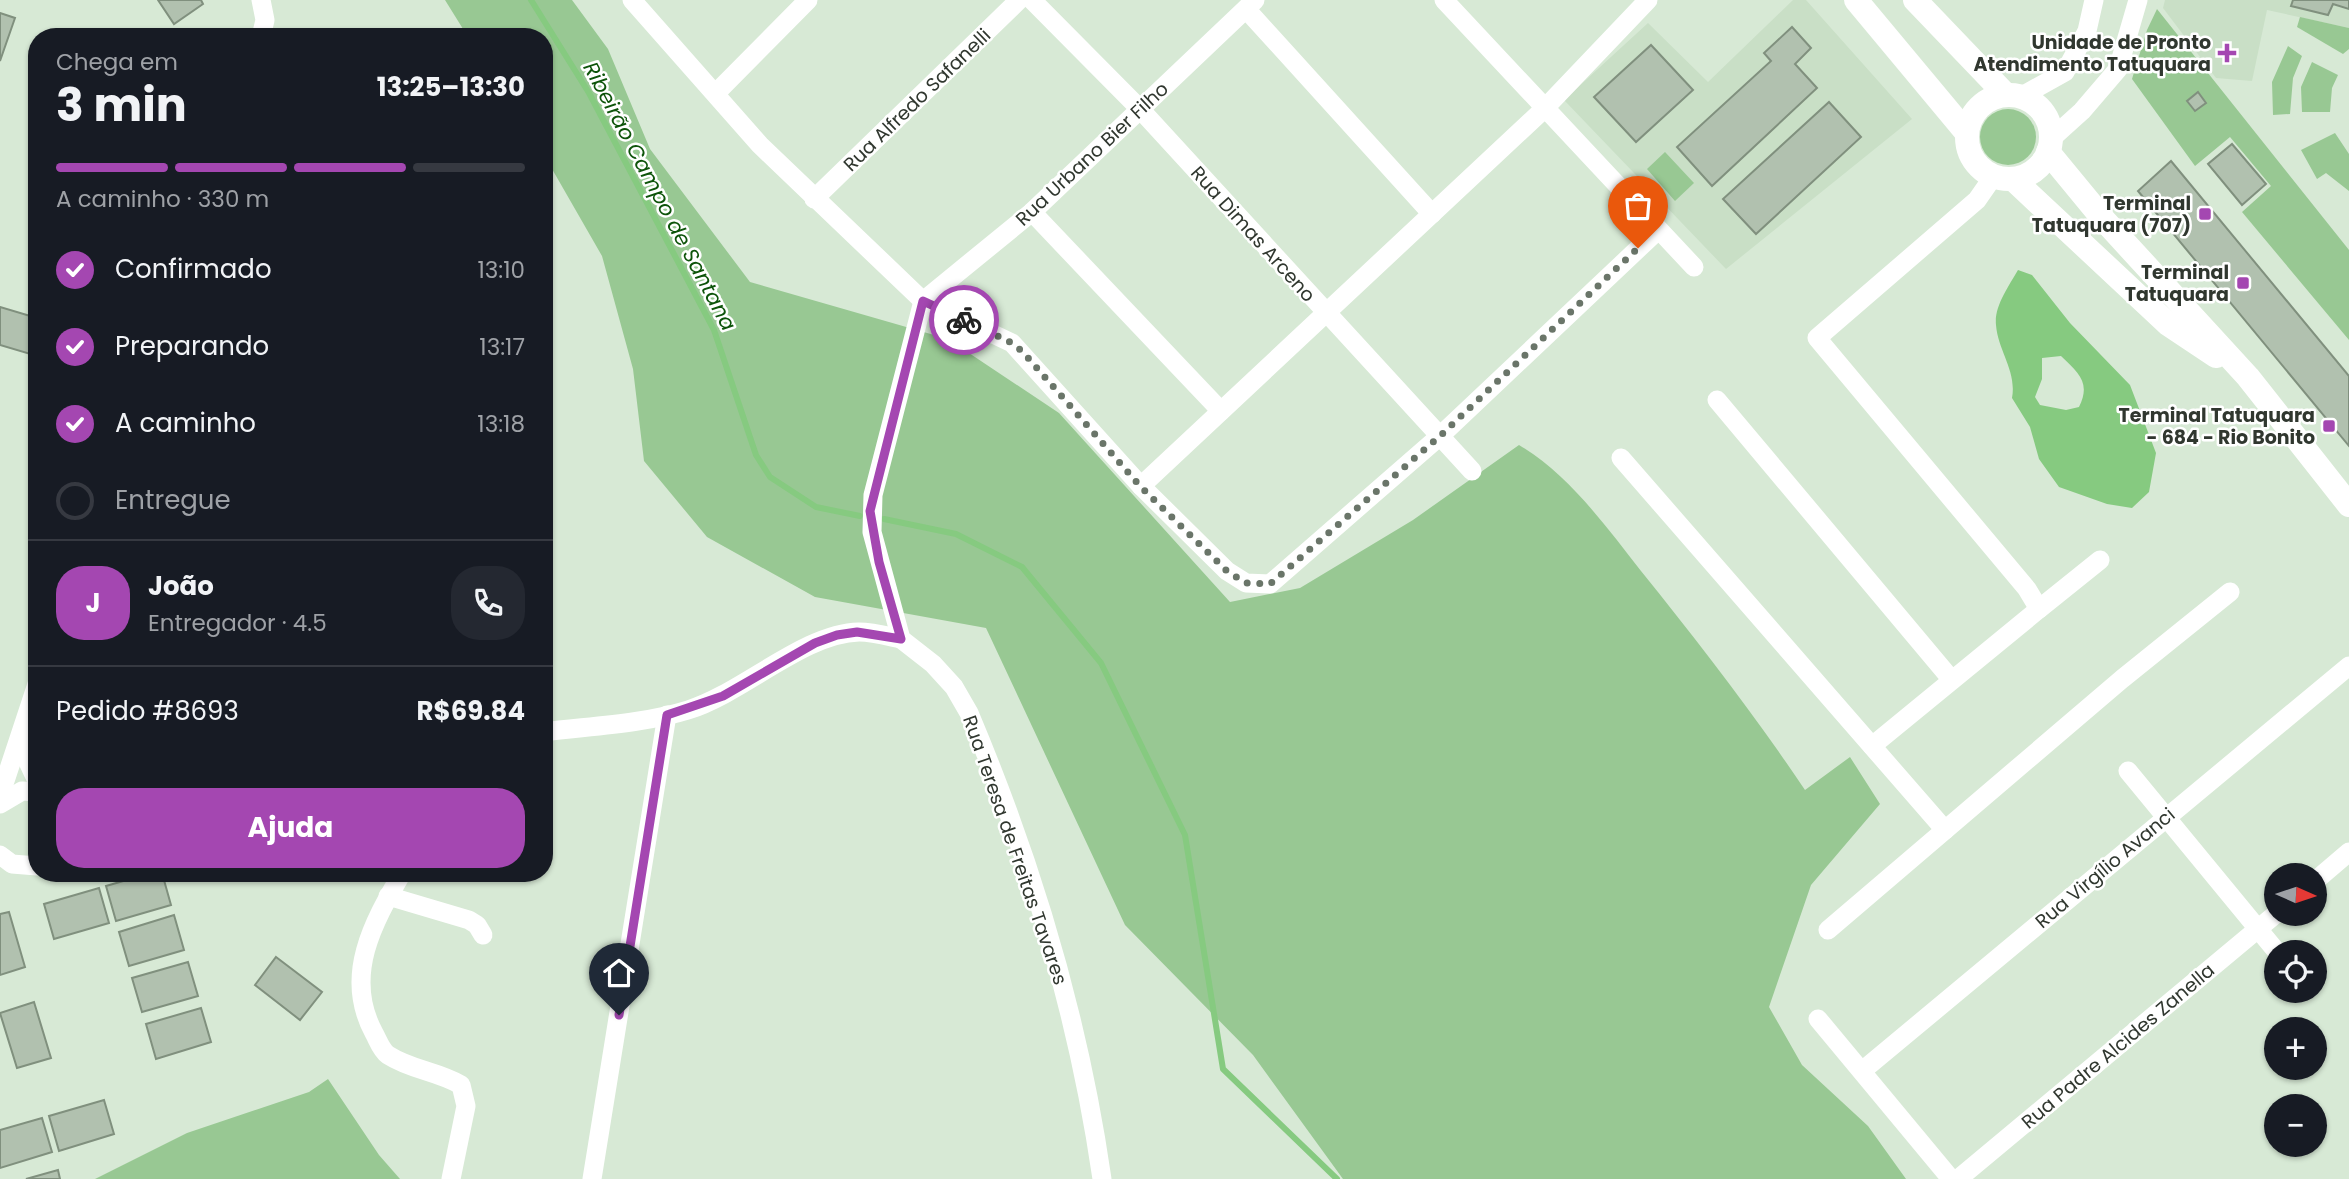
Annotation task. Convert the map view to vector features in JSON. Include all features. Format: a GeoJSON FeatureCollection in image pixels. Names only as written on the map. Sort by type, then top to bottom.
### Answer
{"type":"FeatureCollection","features":[{"type":"Feature","properties":{"kind":"main road"},"geometry":{"type":"LineString","coordinates":[[1856,0],[1966,132],[1972,159],[2003,178],[2168,324],[2248,377]]}},
{"type":"Feature","properties":{"kind":"main road"},"geometry":{"type":"LineString","coordinates":[[1922,3],[2013,96],[2042,113],[2050,145],[2104,220],[2248,377],[2349,505]]}},
{"type":"Feature","properties":{"kind":"main road"},"geometry":{"type":"LineString","coordinates":[[1966,132],[1980,107],[1992,99],[2013,96]]}},
{"type":"Feature","properties":{"kind":"main road"},"geometry":{"type":"LineString","coordinates":[[2003,178],[2035,171],[2050,145]]}},
{"type":"Feature","properties":{"kind":"street"},"geometry":{"type":"LineString","coordinates":[[261,0],[265,20],[263,28]]}},
{"type":"Feature","properties":{"kind":"street"},"geometry":{"type":"LineString","coordinates":[[632,0],[760,145],[814,199],[923,301],[1012,343],[1140,486],[1227,571],[1246,583],[1270,584],[1440,436],[1658,230]]}},
{"type":"Feature","properties":{"kind":"street"},"geometry":{"type":"LineString","coordinates":[[716,93],[808,0]]}},
{"type":"Feature","properties":{"kind":"street","name":"Rua Alfredo Safanelli"},"geometry":{"type":"LineString","coordinates":[[814,199],[1019,0]]}},
{"type":"Feature","properties":{"kind":"street","name":"Rua Dimas Arceno"},"geometry":{"type":"LineString","coordinates":[[1032,0],[1140,109],[1472,471]]}},
{"type":"Feature","properties":{"kind":"street"},"geometry":{"type":"LineString","coordinates":[[1444,0],[1694,267]]}},
{"type":"Feature","properties":{"kind":"street"},"geometry":{"type":"LineString","coordinates":[[1140,486],[1545,108],[1648,0]]}},
{"type":"Feature","properties":{"kind":"street"},"geometry":{"type":"LineString","coordinates":[[2013,96],[2065,72],[2087,31],[2094,0]]}},
{"type":"Feature","properties":{"kind":"street"},"geometry":{"type":"LineString","coordinates":[[2050,145],[2118,69],[2138,0]]}},
{"type":"Feature","properties":{"kind":"street"},"geometry":{"type":"LineString","coordinates":[[1250,5],[1432,214]]}},
{"type":"Feature","properties":{"kind":"street","name":"Rua Urbano Bier Filho"},"geometry":{"type":"LineString","coordinates":[[923,301],[1032,212],[1250,5]]}},
{"type":"Feature","properties":{"kind":"street"},"geometry":{"type":"LineString","coordinates":[[2003,178],[1817,338],[2027,589],[2039,609]]}},
{"type":"Feature","properties":{"kind":"street"},"geometry":{"type":"LineString","coordinates":[[1032,212],[1221,411]]}},
{"type":"Feature","properties":{"kind":"street"},"geometry":{"type":"LineString","coordinates":[[553,731],[667,715],[723,696],[815,643],[837,635],[857,632],[901,639],[879,562],[870,511],[923,301]]}},
{"type":"Feature","properties":{"kind":"street"},"geometry":{"type":"LineString","coordinates":[[1717,400],[1951,680]]}},
{"type":"Feature","properties":{"kind":"street"},"geometry":{"type":"LineString","coordinates":[[1621,458],[1945,830]]}},
{"type":"Feature","properties":{"kind":"street"},"geometry":{"type":"LineString","coordinates":[[1872,746],[2100,560]]}},
{"type":"Feature","properties":{"kind":"street"},"geometry":{"type":"LineString","coordinates":[[1828,930],[2122,678],[2230,592]]}},
{"type":"Feature","properties":{"kind":"street","name":"Rua Teresa de Freitas Tavares"},"geometry":{"type":"LineString","coordinates":[[901,639],[933,664],[954,687],[979,737],[1058,964],[1089,1099],[1102,1179]]}},
{"type":"Feature","properties":{"kind":"street","name":"Rua Virgílio Avanci"},"geometry":{"type":"LineString","coordinates":[[1862,1071],[2349,666]]}},
{"type":"Feature","properties":{"kind":"street"},"geometry":{"type":"LineString","coordinates":[[0,796],[28,710]]}},
{"type":"Feature","properties":{"kind":"street"},"geometry":{"type":"LineString","coordinates":[[592,1179],[667,715]]}},
{"type":"Feature","properties":{"kind":"street"},"geometry":{"type":"LineString","coordinates":[[23,724],[28,756]]}},
{"type":"Feature","properties":{"kind":"street"},"geometry":{"type":"LineString","coordinates":[[2128,771],[2267,940]]}},
{"type":"Feature","properties":{"kind":"street"},"geometry":{"type":"LineString","coordinates":[[0,804],[22,791],[28,791]]}},
{"type":"Feature","properties":{"kind":"street"},"geometry":{"type":"LineString","coordinates":[[2328,870],[2349,852]]}},
{"type":"Feature","properties":{"kind":"street"},"geometry":{"type":"LineString","coordinates":[[0,855],[12,864],[28,866]]}},
{"type":"Feature","properties":{"kind":"street"},"geometry":{"type":"LineString","coordinates":[[0,876],[28,869]]}},
{"type":"Feature","properties":{"kind":"street"},"geometry":{"type":"LineString","coordinates":[[397,882],[365,940],[361,979],[365,1016],[384,1052],[411,1068],[443,1075],[461,1085],[466,1106],[452,1179]]}},
{"type":"Feature","properties":{"kind":"street"},"geometry":{"type":"LineString","coordinates":[[388,896],[469,920],[477,925],[483,935]]}},
{"type":"Feature","properties":{"kind":"street","name":"Rua Padre Alcides Zanella"},"geometry":{"type":"LineString","coordinates":[[1958,1179],[2264,924]]}},
{"type":"Feature","properties":{"kind":"street"},"geometry":{"type":"LineString","coordinates":[[1818,1018],[1951,1179]]}},
{"type":"Feature","properties":{"kind":"shaded area"},"geometry":{"type":"Polygon","coordinates":[[[445,0],[572,0],[608,49],[650,149],[750,282],[948,339],[1059,413],[1230,602],[1300,588],[1413,520],[1519,445],[1537,457],[1570,486],[1614,536],[1726,679],[1805,790],[1850,757],[1880,804],[1811,885],[1769,1007],[1802,1065],[1868,1126],[1906,1179],[1343,1179],[1253,1055],[1125,925],[986,628],[815,597],[707,537],[644,461],[633,369],[602,256],[553,171],[553,28],[462,28],[445,0]]]}},
{"type":"Feature","properties":{"kind":"shaded area"},"geometry":{"type":"Polygon","coordinates":[[[1793,0],[1806,0],[1912,119],[1726,269],[1564,100],[1648,23],[1708,82],[1793,0]]]}},
{"type":"Feature","properties":{"kind":"shaded area","name":"Unidade de Pronto Atendimento Tatuquara"},"geometry":{"type":"Polygon","coordinates":[[[2165,0],[2349,0],[2349,28],[2267,10],[2252,81],[2216,78],[2163,8],[2165,0]]]}},
{"type":"Feature","properties":{"kind":"shaded area"},"geometry":{"type":"Polygon","coordinates":[[[2157,9],[2349,250],[2349,340],[2242,212],[2271,186],[2230,137],[2195,166],[2132,79],[2147,30],[2157,9]]]}},
{"type":"Feature","properties":{"kind":"shaded area"},"geometry":{"type":"Polygon","coordinates":[[[2300,17],[2349,28],[2349,49],[2343,54],[2297,27],[2300,17]]]}},
{"type":"Feature","properties":{"kind":"shaded area"},"geometry":{"type":"Polygon","coordinates":[[[2288,46],[2302,56],[2293,78],[2290,114],[2273,115],[2272,82],[2288,46]]]}},
{"type":"Feature","properties":{"kind":"shaded area"},"geometry":{"type":"Polygon","coordinates":[[[2312,62],[2338,75],[2332,88],[2330,112],[2302,112],[2301,87],[2312,62]]]}},
{"type":"Feature","properties":{"kind":"shaded area"},"geometry":{"type":"Polygon","coordinates":[[[2002,109],[2014,109],[2024,113],[2032,121],[2036,137],[2032,153],[2024,161],[2014,165],[2002,165],[1992,161],[1984,153],[1980,143],[1980,131],[1984,121],[1992,113],[2002,109]]]}},
{"type":"Feature","properties":{"kind":"shaded area"},"geometry":{"type":"Polygon","coordinates":[[[2335,133],[2349,154],[2349,191],[2326,173],[2317,179],[2301,150],[2335,133]]]}},
{"type":"Feature","properties":{"kind":"shaded area"},"geometry":{"type":"Polygon","coordinates":[[[1665,152],[1694,183],[1675,201],[1647,169],[1665,152]]]}},
{"type":"Feature","properties":{"kind":"shaded area"},"geometry":{"type":"Polygon","coordinates":[[[2018,270],[2032,275],[2070,323],[2130,385],[2156,453],[2149,492],[2132,508],[2107,504],[2059,487],[2039,459],[2030,427],[2012,398],[2012,379],[1996,325],[2000,303],[2018,270]],[[2061,356],[2042,358],[2042,379],[2035,397],[2040,405],[2066,410],[2079,407],[2084,391],[2078,373],[2061,356]]]}},
{"type":"Feature","properties":{"kind":"shaded area"},"geometry":{"type":"Polygon","coordinates":[[[328,1079],[379,1155],[400,1179],[95,1179],[187,1133],[309,1092],[328,1079]]]}},
{"type":"Feature","properties":{"kind":"building"},"geometry":{"type":"Polygon","coordinates":[[[158,0],[201,0],[203,4],[174,24],[158,0]]]}},
{"type":"Feature","properties":{"kind":"building"},"geometry":{"type":"Polygon","coordinates":[[[2293,0],[2349,0],[2349,9],[2333,4],[2328,15],[2291,6],[2293,0]]]}},
{"type":"Feature","properties":{"kind":"building"},"geometry":{"type":"Polygon","coordinates":[[[0,13],[15,18],[0,61],[0,13]]]}},
{"type":"Feature","properties":{"kind":"building"},"geometry":{"type":"Polygon","coordinates":[[[1792,27],[1811,48],[1795,64],[1817,88],[1712,186],[1677,147],[1771,61],[1764,53],[1792,27]]]}},
{"type":"Feature","properties":{"kind":"building"},"geometry":{"type":"Polygon","coordinates":[[[1651,45],[1693,90],[1636,142],[1594,97],[1651,45]]]}},
{"type":"Feature","properties":{"kind":"building"},"geometry":{"type":"Polygon","coordinates":[[[2198,92],[2206,103],[2195,111],[2187,101],[2198,92]]]}},
{"type":"Feature","properties":{"kind":"building"},"geometry":{"type":"Polygon","coordinates":[[[1829,102],[1861,137],[1756,234],[1723,199],[1829,102]]]}},
{"type":"Feature","properties":{"kind":"building"},"geometry":{"type":"Polygon","coordinates":[[[2232,144],[2266,184],[2242,205],[2208,164],[2232,144]]]}},
{"type":"Feature","properties":{"kind":"building","name":"Terminal Tatuquara"},"geometry":{"type":"Polygon","coordinates":[[[2171,161],[2349,376],[2349,446],[2138,191],[2171,161]]]}},
{"type":"Feature","properties":{"kind":"building"},"geometry":{"type":"Polygon","coordinates":[[[0,307],[28,315],[28,353],[0,345],[0,307]]]}},
{"type":"Feature","properties":{"kind":"building"},"geometry":{"type":"Polygon","coordinates":[[[120,882],[165,882],[171,905],[116,921],[106,886],[120,882]]]}},
{"type":"Feature","properties":{"kind":"building"},"geometry":{"type":"Polygon","coordinates":[[[99,888],[109,923],[54,939],[44,904],[99,888]]]}},
{"type":"Feature","properties":{"kind":"building"},"geometry":{"type":"Polygon","coordinates":[[[9,912],[25,967],[0,975],[0,914],[9,912]]]}},
{"type":"Feature","properties":{"kind":"building"},"geometry":{"type":"Polygon","coordinates":[[[174,915],[184,950],[129,966],[119,932],[174,915]]]}},
{"type":"Feature","properties":{"kind":"building"},"geometry":{"type":"Polygon","coordinates":[[[276,957],[322,992],[300,1020],[255,985],[276,957]]]}},
{"type":"Feature","properties":{"kind":"building"},"geometry":{"type":"Polygon","coordinates":[[[188,962],[198,996],[142,1012],[132,978],[188,962]]]}},
{"type":"Feature","properties":{"kind":"building"},"geometry":{"type":"Polygon","coordinates":[[[34,1002],[51,1058],[17,1068],[0,1013],[34,1002]]]}},
{"type":"Feature","properties":{"kind":"building"},"geometry":{"type":"Polygon","coordinates":[[[201,1008],[211,1042],[156,1059],[146,1024],[201,1008]]]}},
{"type":"Feature","properties":{"kind":"building"},"geometry":{"type":"Polygon","coordinates":[[[104,1100],[114,1134],[59,1151],[49,1116],[104,1100]]]}},
{"type":"Feature","properties":{"kind":"building"},"geometry":{"type":"Polygon","coordinates":[[[42,1118],[52,1152],[0,1168],[0,1130],[42,1118]]]}},
{"type":"Feature","properties":{"kind":"building"},"geometry":{"type":"Polygon","coordinates":[[[58,1170],[60,1179],[26,1179],[58,1170]]]}},
{"type":"Feature","properties":{"kind":"waterway","name":"Ribeirão Campo de Santana"},"geometry":{"type":"LineString","coordinates":[[531,0],[548,28]]}},
{"type":"Feature","properties":{"kind":"waterway","name":"Ribeirão Campo de Santana"},"geometry":{"type":"LineString","coordinates":[[553,35],[589,93],[714,330],[756,455],[770,477],[816,507],[860,516]]}},
{"type":"Feature","properties":{"kind":"waterway","name":"Ribeirão Campo de Santana"},"geometry":{"type":"LineString","coordinates":[[884,519],[956,534],[1022,567],[1101,663],[1185,835],[1223,1069],[1337,1179]]}},
{"type":"Feature","properties":{"kind":"way so far"},"geometry":{"type":"LineString","coordinates":[[964,320],[999,335],[1023,352],[1140,486],[1227,571],[1246,583],[1270,584],[1440,436],[1638,248]]}},
{"type":"Feature","properties":{"kind":"place","name":"Unidade de Pronto Atendimento Tatuquara"},"geometry":{"type":"Point","coordinates":[2227,53]}},
{"type":"Feature","properties":{"kind":"place","name":"Terminal Tatuquara (707)"},"geometry":{"type":"Point","coordinates":[2205,214]}},
{"type":"Feature","properties":{"kind":"place","name":"Terminal Tatuquara"},"geometry":{"type":"Point","coordinates":[2243,283]}},
{"type":"Feature","properties":{"kind":"place","name":"Terminal Tatuquara - 684 - Rio Bonito"},"geometry":{"type":"Point","coordinates":[2329,426]}},
{"type":"Feature","properties":{"kind":"route"},"geometry":{"type":"LineString","coordinates":[[619,1015],[667,715],[686,711],[723,696],[815,643],[837,635],[857,632],[901,639],[872,532],[870,511],[873,495],[923,301],[964,320]]}}]}
